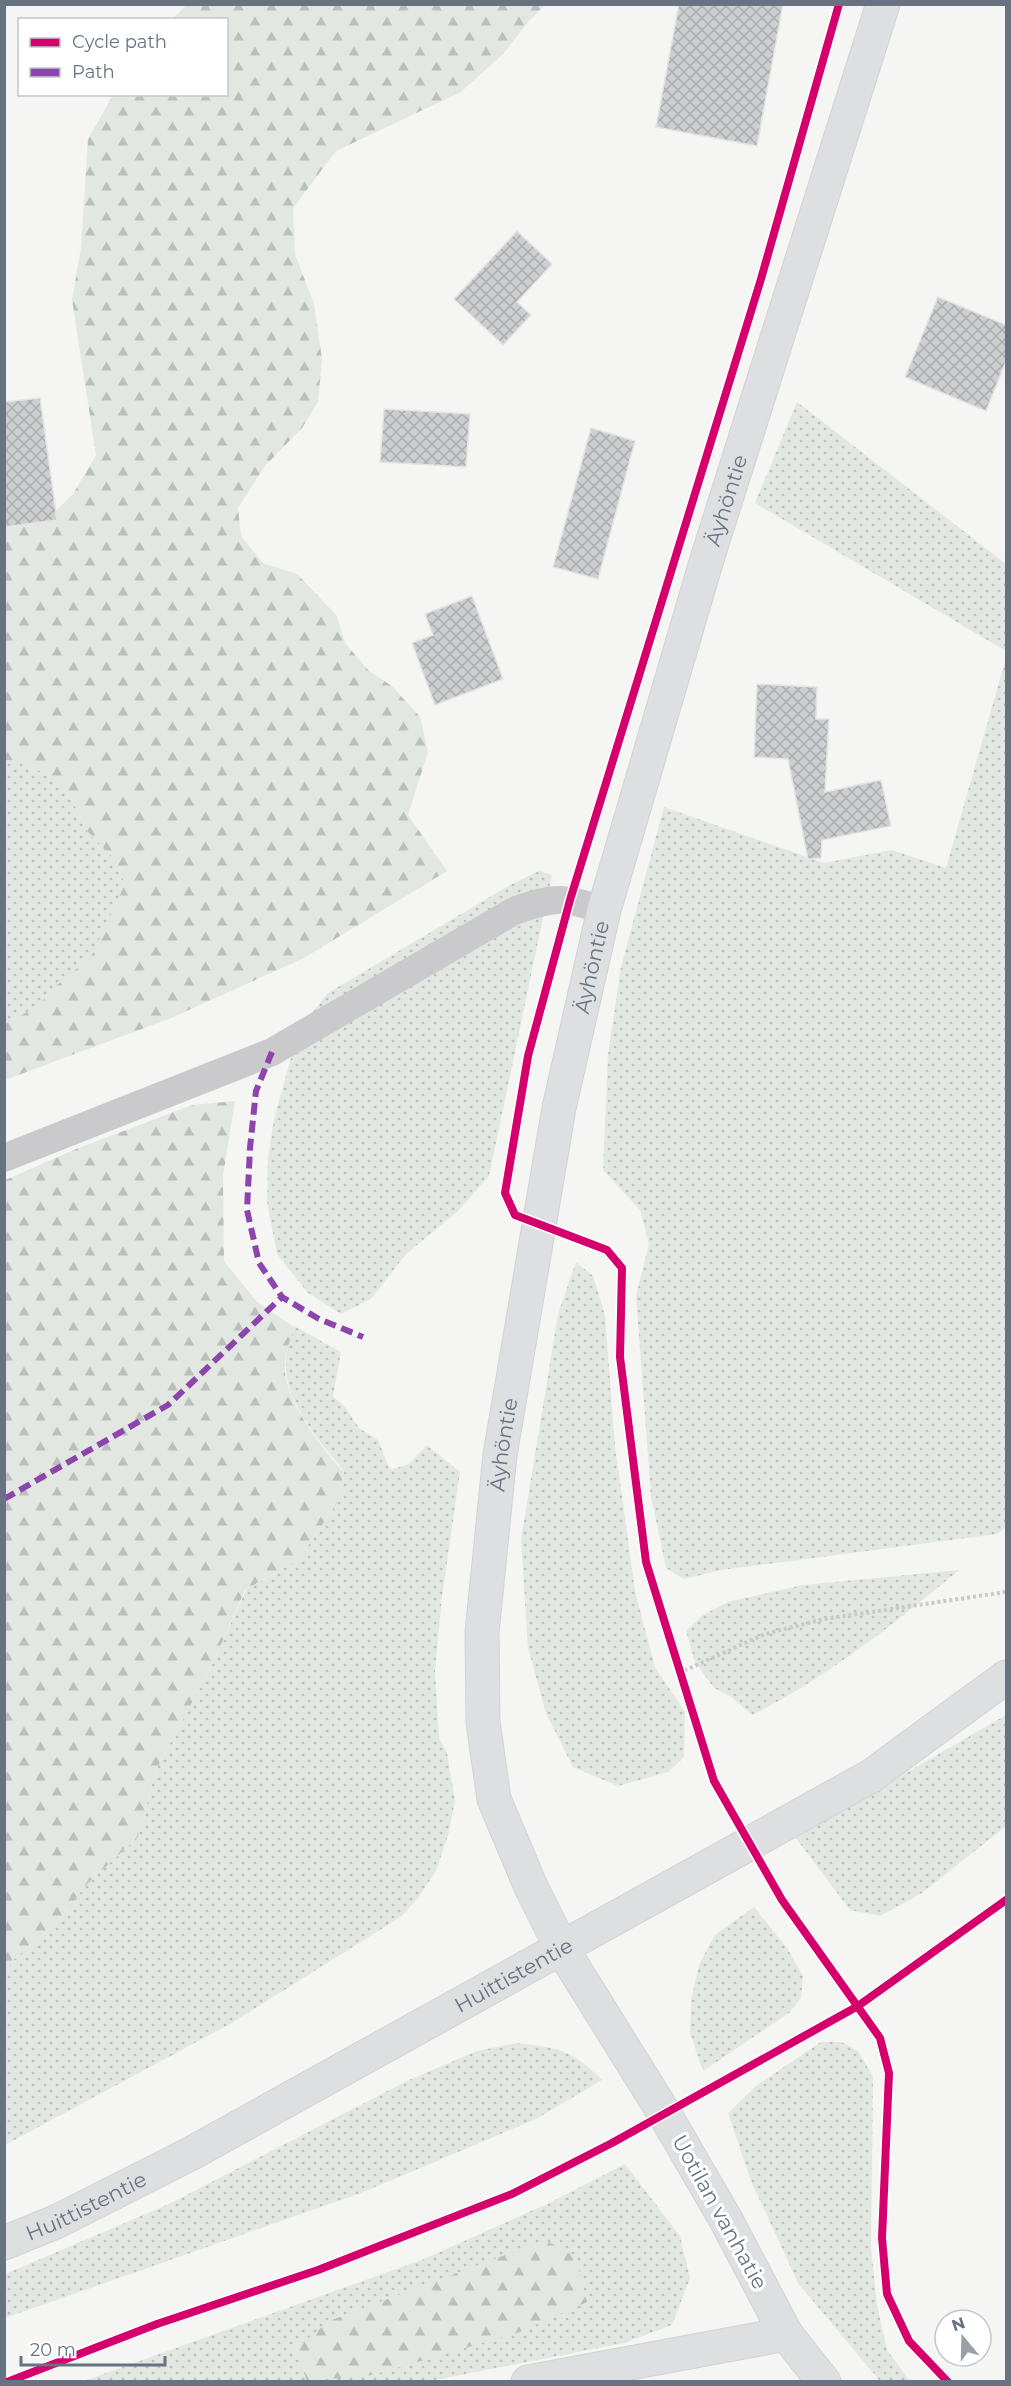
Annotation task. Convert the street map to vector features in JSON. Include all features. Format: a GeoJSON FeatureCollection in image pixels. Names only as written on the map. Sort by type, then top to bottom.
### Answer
{"type":"FeatureCollection","features":[{"type":"Feature","properties":{"kind":"main road","name":"Äyhöntie"},"geometry":{"type":"LineString","coordinates":[[562,1949],[531,1887],[494,1799],[483,1722],[482,1632],[502,1443],[559,1108],[604,910],[707,559],[883,4]]}},
{"type":"Feature","properties":{"kind":"main road","name":"Huittistentie"},"geometry":{"type":"LineString","coordinates":[[4,2243],[58,2220],[192,2153],[871,1776],[1006,1677]]}},
{"type":"Feature","properties":{"kind":"main road","name":"Uotilan vanhatie"},"geometry":{"type":"LineString","coordinates":[[562,1949],[687,2152],[786,2334],[824,2382]]}},
{"type":"Feature","properties":{"kind":"main road"},"geometry":{"type":"LineString","coordinates":[[528,2382],[786,2334]]}},
{"type":"Feature","properties":{"kind":"lane"},"geometry":{"type":"LineString","coordinates":[[4,1158],[272,1052],[514,911],[548,899],[570,900],[604,910]]}},
{"type":"Feature","properties":{"kind":"path"},"geometry":{"type":"LineString","coordinates":[[679,1673],[765,1634],[824,1619],[1006,1592]]}},
{"type":"Feature","properties":{"kind":"path"},"geometry":{"type":"LineString","coordinates":[[675,1662],[682,1684]]}},
{"type":"Feature","properties":{"kind":"green space"},"geometry":{"type":"Polygon","coordinates":[[[187,5],[545,5],[528,22],[504,53],[461,92],[336,151],[293,208],[295,254],[314,304],[322,359],[318,402],[302,428],[265,466],[238,508],[241,536],[263,563],[297,574],[337,616],[345,643],[369,671],[392,686],[420,717],[428,752],[408,815],[447,871],[304,958],[171,1018],[5,1080],[5,1024],[38,1006],[57,985],[91,957],[125,884],[113,857],[88,832],[65,786],[24,762],[4,760],[5,524],[50,517],[73,494],[96,455],[72,300],[81,247],[88,139],[112,96],[228,96],[228,18],[173,18],[187,5]]]}},
{"type":"Feature","properties":{"kind":"green space"},"geometry":{"type":"Polygon","coordinates":[[[797,402],[1006,564],[1006,651],[755,503],[797,402]]]}},
{"type":"Feature","properties":{"kind":"green space"},"geometry":{"type":"Polygon","coordinates":[[[1006,658],[1006,1527],[997,1534],[721,1570],[684,1579],[666,1568],[651,1496],[636,1296],[649,1244],[640,1210],[603,1170],[608,1055],[621,967],[664,807],[824,863],[892,850],[946,868],[1006,658]]]}},
{"type":"Feature","properties":{"kind":"green space"},"geometry":{"type":"Polygon","coordinates":[[[5,760],[24,761],[65,786],[88,832],[113,857],[125,884],[92,957],[57,985],[38,1006],[5,1024],[5,760]]]}},
{"type":"Feature","properties":{"kind":"green space"},"geometry":{"type":"Polygon","coordinates":[[[539,871],[552,875],[489,1176],[458,1211],[406,1254],[371,1299],[341,1314],[308,1293],[277,1254],[267,1202],[268,1158],[274,1119],[299,1029],[328,993],[510,885],[539,871]]]}},
{"type":"Feature","properties":{"kind":"green space"},"geometry":{"type":"Polygon","coordinates":[[[235,1101],[223,1176],[224,1261],[257,1302],[294,1327],[287,1349],[285,1376],[289,1391],[305,1421],[344,1472],[339,1500],[299,1559],[245,1590],[213,1663],[156,1770],[138,1837],[87,1884],[54,1925],[12,1961],[5,1973],[5,1180],[76,1149],[192,1105],[235,1101]]]}},
{"type":"Feature","properties":{"kind":"green space"},"geometry":{"type":"Polygon","coordinates":[[[576,1262],[593,1276],[605,1315],[615,1446],[635,1591],[655,1667],[685,1712],[684,1757],[668,1772],[618,1786],[573,1767],[546,1713],[528,1648],[521,1540],[558,1314],[576,1262]]]}},
{"type":"Feature","properties":{"kind":"green space"},"geometry":{"type":"Polygon","coordinates":[[[294,1326],[341,1352],[333,1396],[345,1407],[359,1428],[378,1440],[390,1470],[409,1464],[427,1445],[460,1472],[442,1597],[435,1671],[439,1738],[447,1753],[455,1800],[449,1832],[436,1871],[418,1898],[402,1916],[230,2024],[5,2145],[4,1973],[12,1961],[54,1925],[87,1884],[138,1837],[156,1770],[213,1663],[246,1590],[299,1559],[339,1500],[344,1471],[305,1421],[291,1391],[287,1376],[287,1353],[294,1326]]]}},
{"type":"Feature","properties":{"kind":"green space"},"geometry":{"type":"Polygon","coordinates":[[[959,1570],[885,1630],[834,1667],[752,1715],[730,1696],[714,1688],[695,1662],[686,1631],[703,1615],[728,1602],[803,1585],[959,1570]]]}},
{"type":"Feature","properties":{"kind":"green space"},"geometry":{"type":"Polygon","coordinates":[[[1006,1715],[1006,1826],[922,1893],[880,1916],[850,1910],[795,1837],[1006,1715]]]}},
{"type":"Feature","properties":{"kind":"green space"},"geometry":{"type":"Polygon","coordinates":[[[754,1907],[787,1948],[803,1976],[801,1998],[789,2013],[703,2071],[690,2033],[691,2001],[699,1965],[715,1935],[754,1907]]]}},
{"type":"Feature","properties":{"kind":"green space"},"geometry":{"type":"Polygon","coordinates":[[[821,2042],[841,2042],[858,2051],[873,2077],[871,2248],[877,2305],[887,2350],[910,2381],[880,2381],[798,2283],[751,2181],[728,2113],[757,2085],[821,2042]]]}},
{"type":"Feature","properties":{"kind":"green space"},"geometry":{"type":"Polygon","coordinates":[[[516,2043],[564,2052],[582,2062],[602,2080],[536,2119],[361,2193],[5,2318],[5,2274],[169,2204],[409,2080],[477,2051],[516,2043]]]}},
{"type":"Feature","properties":{"kind":"green space"},"geometry":{"type":"Polygon","coordinates":[[[625,2164],[680,2236],[690,2278],[672,2325],[624,2343],[430,2381],[81,2382],[424,2259],[547,2204],[625,2164]]]}},
{"type":"Feature","properties":{"kind":"green space"},"geometry":{"type":"Polygon","coordinates":[[[545,2240],[576,2257],[587,2302],[517,2333],[373,2375],[307,2381],[295,2349],[329,2321],[545,2240]]]}},
{"type":"Feature","properties":{"kind":"building"},"geometry":{"type":"Polygon","coordinates":[[[679,4],[783,4],[757,146],[656,127],[679,4]]]}},
{"type":"Feature","properties":{"kind":"building"},"geometry":{"type":"Polygon","coordinates":[[[517,231],[552,264],[517,302],[531,315],[503,345],[454,299],[517,231]]]}},
{"type":"Feature","properties":{"kind":"building"},"geometry":{"type":"Polygon","coordinates":[[[938,297],[1006,325],[1006,361],[986,411],[905,377],[938,297]]]}},
{"type":"Feature","properties":{"kind":"building"},"geometry":{"type":"Polygon","coordinates":[[[40,398],[57,520],[4,527],[4,402],[40,398]]]}},
{"type":"Feature","properties":{"kind":"building"},"geometry":{"type":"Polygon","coordinates":[[[384,409],[470,414],[466,467],[380,462],[384,409]]]}},
{"type":"Feature","properties":{"kind":"building"},"geometry":{"type":"Polygon","coordinates":[[[591,428],[635,441],[598,579],[553,567],[591,428]]]}},
{"type":"Feature","properties":{"kind":"building"},"geometry":{"type":"Polygon","coordinates":[[[472,596],[503,679],[435,705],[412,643],[433,635],[425,614],[472,596]]]}},
{"type":"Feature","properties":{"kind":"building"},"geometry":{"type":"Polygon","coordinates":[[[757,684],[817,687],[816,719],[829,719],[825,792],[881,780],[891,826],[822,840],[821,858],[808,859],[788,759],[754,757],[757,684]]]}},
{"type":"Feature","properties":{"kind":"marked path"},"geometry":{"type":"LineString","coordinates":[[272,1052],[256,1091],[250,1148],[247,1210],[259,1263],[282,1297],[319,1319],[363,1337]]}},
{"type":"Feature","properties":{"kind":"marked path"},"geometry":{"type":"LineString","coordinates":[[4,1499],[168,1405],[282,1297]]}},
{"type":"Feature","properties":{"kind":"cycle path"},"geometry":{"type":"LineString","coordinates":[[839,4],[761,279],[570,900],[528,1056],[505,1193],[515,1215],[607,1250],[622,1268],[620,1357],[646,1562],[714,1781],[782,1900],[880,2038],[889,2073],[882,2238],[887,2294],[909,2341],[948,2382]]}},
{"type":"Feature","properties":{"kind":"cycle path"},"geometry":{"type":"LineString","coordinates":[[7,2382],[157,2324],[318,2270],[512,2194],[612,2143],[858,2006],[1006,1900]]}}]}
